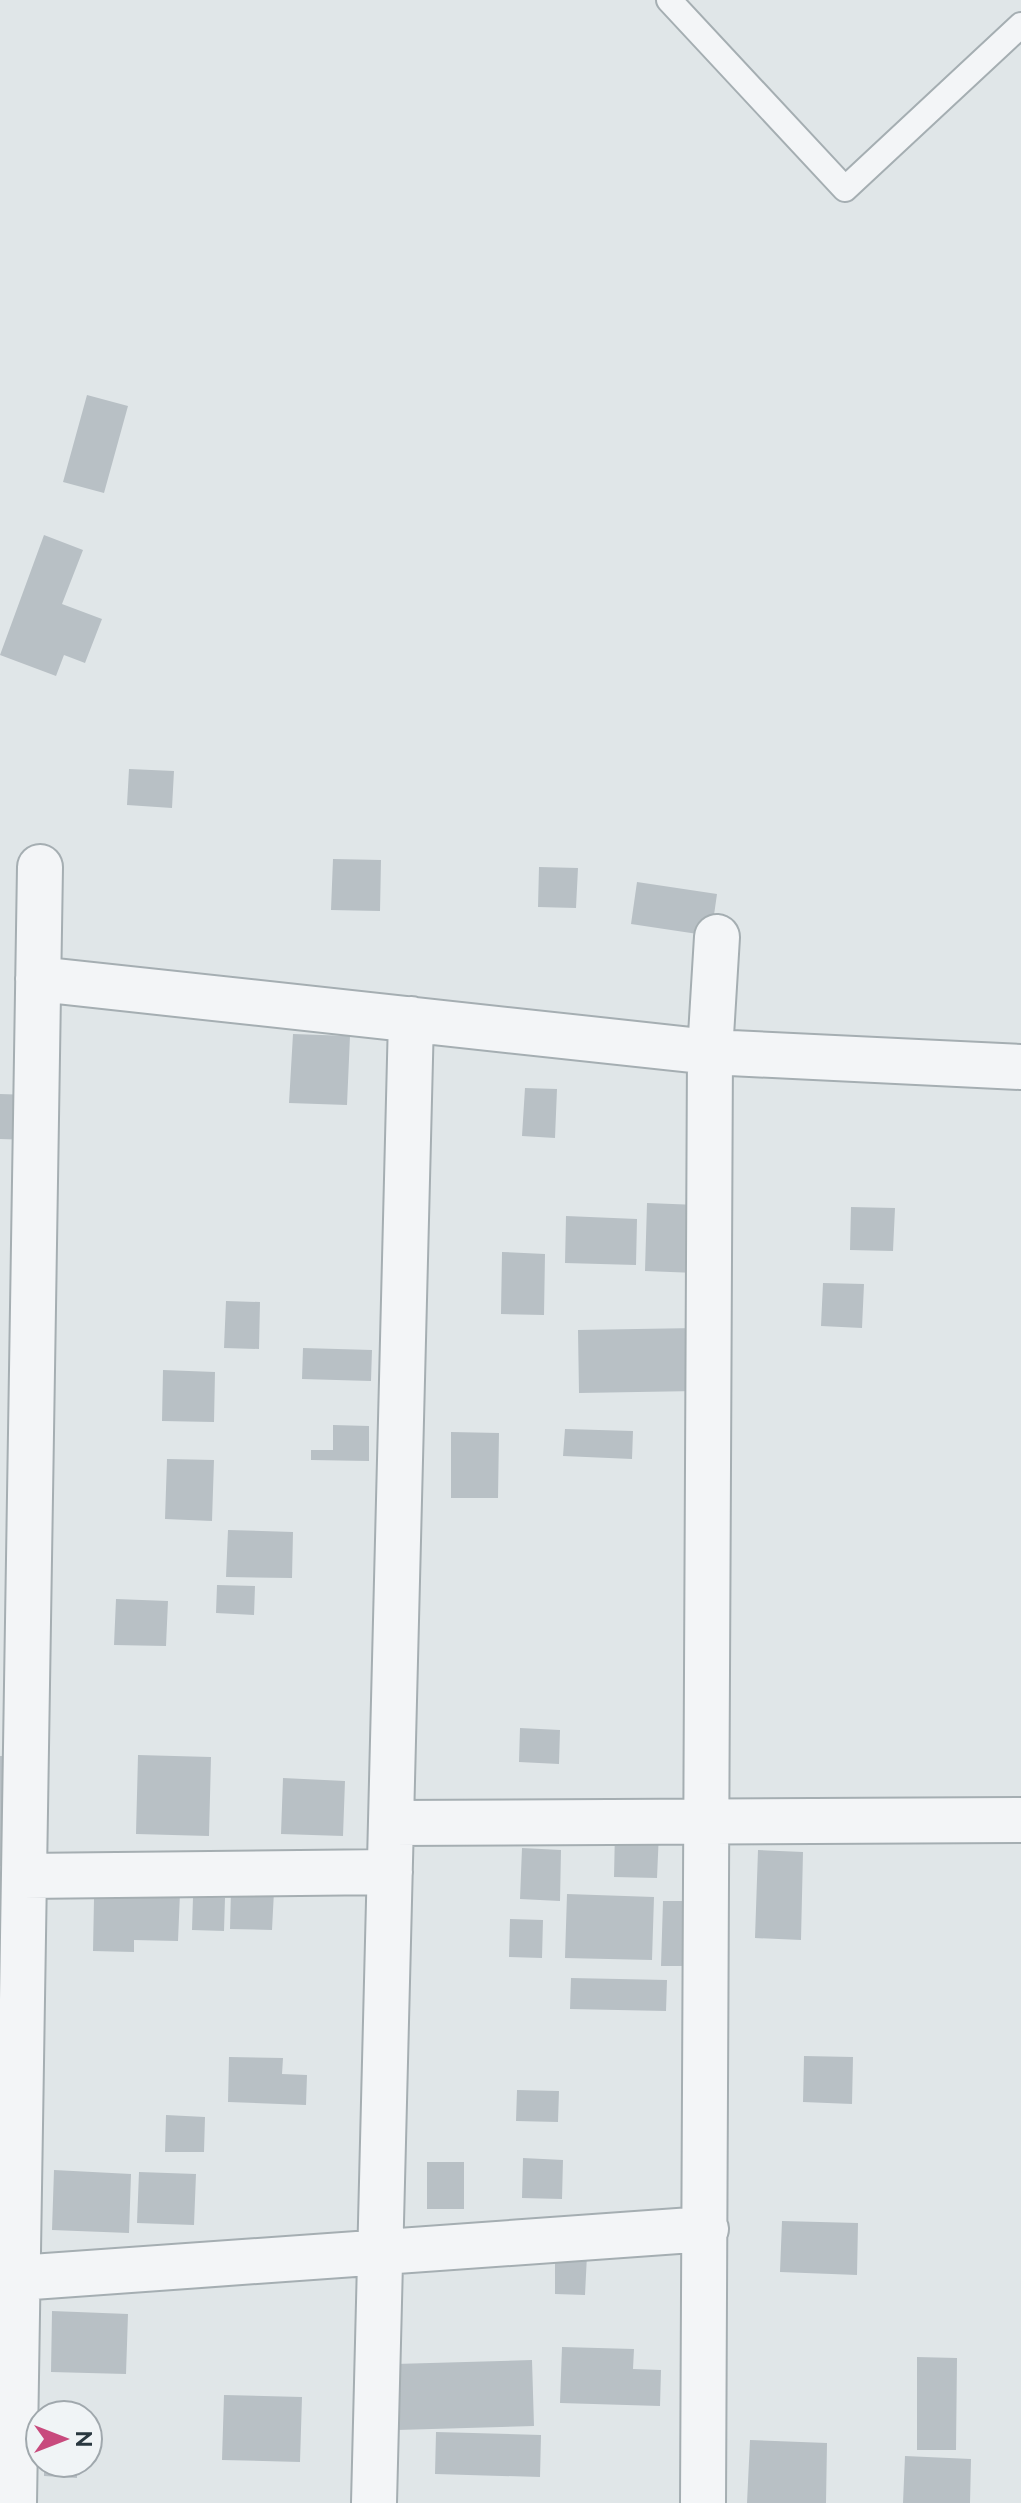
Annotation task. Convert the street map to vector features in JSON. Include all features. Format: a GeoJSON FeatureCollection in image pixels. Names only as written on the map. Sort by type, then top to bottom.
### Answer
{"type":"FeatureCollection","features":[{"type":"Feature","properties":{"kind":"street"},"geometry":{"type":"LineString","coordinates":[[14,2503],[40,867]]}},
{"type":"Feature","properties":{"kind":"street"},"geometry":{"type":"LineString","coordinates":[[703,2503],[710,1052],[717,937]]}},
{"type":"Feature","properties":{"kind":"street"},"geometry":{"type":"LineString","coordinates":[[38,979],[710,1052],[1021,1067]]}},
{"type":"Feature","properties":{"kind":"street"},"geometry":{"type":"LineString","coordinates":[[374,2503],[411,1019]]}},
{"type":"Feature","properties":{"kind":"street"},"geometry":{"type":"LineString","coordinates":[[392,1823],[1021,1820]]}},
{"type":"Feature","properties":{"kind":"street"},"geometry":{"type":"LineString","coordinates":[[24,1876],[390,1872]]}},
{"type":"Feature","properties":{"kind":"street"},"geometry":{"type":"LineString","coordinates":[[18,2278],[706,2229]]}},
{"type":"Feature","properties":{"kind":"lane"},"geometry":{"type":"LineString","coordinates":[[669,0],[845,189],[1021,25]]}},
{"type":"Feature","properties":{"kind":"building"},"geometry":{"type":"Polygon","coordinates":[[[87,395],[128,406],[104,493],[63,482],[87,395]]]}},
{"type":"Feature","properties":{"kind":"building"},"geometry":{"type":"Polygon","coordinates":[[[44,535],[83,550],[62,604],[102,619],[85,663],[64,655],[56,676],[0,655],[44,535]]]}},
{"type":"Feature","properties":{"kind":"building"},"geometry":{"type":"Polygon","coordinates":[[[129,769],[174,771],[172,808],[127,805],[129,769]]]}},
{"type":"Feature","properties":{"kind":"building"},"geometry":{"type":"Polygon","coordinates":[[[333,859],[381,860],[380,911],[331,910],[333,859]]]}},
{"type":"Feature","properties":{"kind":"building"},"geometry":{"type":"Polygon","coordinates":[[[539,867],[578,868],[576,908],[538,907],[539,867]]]}},
{"type":"Feature","properties":{"kind":"building"},"geometry":{"type":"Polygon","coordinates":[[[637,882],[717,894],[711,936],[631,924],[637,882]]]}},
{"type":"Feature","properties":{"kind":"building"},"geometry":{"type":"Polygon","coordinates":[[[293,1034],[350,1036],[347,1105],[289,1103],[293,1034]]]}},
{"type":"Feature","properties":{"kind":"building"},"geometry":{"type":"Polygon","coordinates":[[[525,1088],[557,1089],[555,1138],[522,1136],[525,1088]]]}},
{"type":"Feature","properties":{"kind":"building"},"geometry":{"type":"Polygon","coordinates":[[[0,1094],[32,1095],[30,1140],[0,1139],[0,1094]]]}},
{"type":"Feature","properties":{"kind":"building"},"geometry":{"type":"Polygon","coordinates":[[[647,1203],[698,1205],[696,1273],[645,1271],[647,1203]]]}},
{"type":"Feature","properties":{"kind":"building"},"geometry":{"type":"Polygon","coordinates":[[[851,1207],[895,1208],[893,1251],[850,1250],[851,1207]]]}},
{"type":"Feature","properties":{"kind":"building"},"geometry":{"type":"Polygon","coordinates":[[[566,1216],[637,1219],[636,1265],[565,1263],[566,1216]]]}},
{"type":"Feature","properties":{"kind":"building"},"geometry":{"type":"Polygon","coordinates":[[[502,1252],[545,1254],[544,1315],[501,1314],[502,1252]]]}},
{"type":"Feature","properties":{"kind":"building"},"geometry":{"type":"Polygon","coordinates":[[[823,1283],[864,1284],[862,1328],[821,1326],[823,1283]]]}},
{"type":"Feature","properties":{"kind":"building"},"geometry":{"type":"Polygon","coordinates":[[[226,1301],[260,1302],[259,1349],[224,1348],[226,1301]]]}},
{"type":"Feature","properties":{"kind":"building"},"geometry":{"type":"Polygon","coordinates":[[[696,1328],[697,1391],[579,1393],[578,1330],[696,1328]]]}},
{"type":"Feature","properties":{"kind":"building"},"geometry":{"type":"Polygon","coordinates":[[[303,1348],[372,1350],[371,1381],[302,1379],[303,1348]]]}},
{"type":"Feature","properties":{"kind":"building"},"geometry":{"type":"Polygon","coordinates":[[[163,1370],[215,1372],[214,1422],[162,1421],[163,1370]]]}},
{"type":"Feature","properties":{"kind":"building"},"geometry":{"type":"Polygon","coordinates":[[[333,1425],[369,1426],[369,1461],[311,1460],[311,1450],[333,1450],[333,1425]]]}},
{"type":"Feature","properties":{"kind":"building"},"geometry":{"type":"Polygon","coordinates":[[[565,1429],[633,1431],[632,1459],[563,1456],[565,1429]]]}},
{"type":"Feature","properties":{"kind":"building"},"geometry":{"type":"Polygon","coordinates":[[[451,1432],[499,1433],[498,1498],[451,1498],[451,1432]]]}},
{"type":"Feature","properties":{"kind":"building"},"geometry":{"type":"Polygon","coordinates":[[[167,1459],[214,1460],[212,1521],[165,1519],[167,1459]]]}},
{"type":"Feature","properties":{"kind":"building"},"geometry":{"type":"Polygon","coordinates":[[[228,1530],[293,1532],[292,1578],[226,1577],[228,1530]]]}},
{"type":"Feature","properties":{"kind":"building"},"geometry":{"type":"Polygon","coordinates":[[[217,1585],[255,1586],[254,1615],[216,1613],[217,1585]]]}},
{"type":"Feature","properties":{"kind":"building"},"geometry":{"type":"Polygon","coordinates":[[[116,1599],[168,1601],[166,1646],[114,1645],[116,1599]]]}},
{"type":"Feature","properties":{"kind":"building"},"geometry":{"type":"Polygon","coordinates":[[[520,1728],[560,1730],[559,1764],[519,1762],[520,1728]]]}},
{"type":"Feature","properties":{"kind":"building"},"geometry":{"type":"Polygon","coordinates":[[[138,1755],[211,1757],[209,1836],[136,1834],[138,1755]]]}},
{"type":"Feature","properties":{"kind":"building"},"geometry":{"type":"Polygon","coordinates":[[[0,1756],[10,1756],[7,1866],[0,1866],[0,1756]]]}},
{"type":"Feature","properties":{"kind":"building"},"geometry":{"type":"Polygon","coordinates":[[[283,1778],[345,1781],[343,1836],[281,1834],[283,1778]]]}},
{"type":"Feature","properties":{"kind":"building"},"geometry":{"type":"Polygon","coordinates":[[[615,1830],[659,1832],[657,1878],[614,1877],[615,1830]]]}},
{"type":"Feature","properties":{"kind":"building"},"geometry":{"type":"Polygon","coordinates":[[[522,1848],[561,1850],[560,1901],[520,1899],[522,1848]]]}},
{"type":"Feature","properties":{"kind":"building"},"geometry":{"type":"Polygon","coordinates":[[[758,1850],[803,1852],[801,1940],[755,1938],[758,1850]]]}},
{"type":"Feature","properties":{"kind":"building"},"geometry":{"type":"Polygon","coordinates":[[[231,1890],[274,1891],[272,1930],[230,1929],[231,1890]]]}},
{"type":"Feature","properties":{"kind":"building"},"geometry":{"type":"Polygon","coordinates":[[[116,1891],[180,1893],[178,1941],[134,1940],[134,1952],[93,1951],[94,1899],[116,1899],[116,1891]]]}},
{"type":"Feature","properties":{"kind":"building"},"geometry":{"type":"Polygon","coordinates":[[[567,1894],[654,1897],[652,1960],[565,1958],[567,1894]]]}},
{"type":"Feature","properties":{"kind":"building"},"geometry":{"type":"Polygon","coordinates":[[[193,1897],[225,1898],[224,1931],[192,1930],[193,1897]]]}},
{"type":"Feature","properties":{"kind":"building"},"geometry":{"type":"Polygon","coordinates":[[[663,1901],[698,1901],[696,1966],[661,1966],[663,1901]]]}},
{"type":"Feature","properties":{"kind":"building"},"geometry":{"type":"Polygon","coordinates":[[[510,1919],[543,1920],[542,1958],[509,1957],[510,1919]]]}},
{"type":"Feature","properties":{"kind":"building"},"geometry":{"type":"Polygon","coordinates":[[[571,1978],[667,1980],[666,2011],[570,2009],[571,1978]]]}},
{"type":"Feature","properties":{"kind":"building"},"geometry":{"type":"Polygon","coordinates":[[[804,2056],[853,2057],[852,2104],[803,2102],[804,2056]]]}},
{"type":"Feature","properties":{"kind":"building"},"geometry":{"type":"Polygon","coordinates":[[[229,2057],[283,2058],[282,2074],[307,2075],[306,2105],[228,2102],[229,2057]]]}},
{"type":"Feature","properties":{"kind":"building"},"geometry":{"type":"Polygon","coordinates":[[[517,2090],[559,2091],[558,2122],[516,2121],[517,2090]]]}},
{"type":"Feature","properties":{"kind":"building"},"geometry":{"type":"Polygon","coordinates":[[[166,2115],[205,2117],[204,2152],[165,2152],[166,2115]]]}},
{"type":"Feature","properties":{"kind":"building"},"geometry":{"type":"Polygon","coordinates":[[[523,2158],[563,2160],[562,2199],[522,2198],[523,2158]]]}},
{"type":"Feature","properties":{"kind":"building"},"geometry":{"type":"Polygon","coordinates":[[[427,2162],[464,2162],[464,2209],[427,2209],[427,2162]]]}},
{"type":"Feature","properties":{"kind":"building"},"geometry":{"type":"Polygon","coordinates":[[[54,2170],[131,2174],[129,2233],[52,2230],[54,2170]]]}},
{"type":"Feature","properties":{"kind":"building"},"geometry":{"type":"Polygon","coordinates":[[[139,2172],[196,2174],[194,2225],[137,2223],[139,2172]]]}},
{"type":"Feature","properties":{"kind":"building"},"geometry":{"type":"Polygon","coordinates":[[[782,2221],[858,2223],[857,2275],[780,2272],[782,2221]]]}},
{"type":"Feature","properties":{"kind":"building"},"geometry":{"type":"Polygon","coordinates":[[[555,2254],[587,2255],[585,2295],[555,2294],[555,2254]]]}},
{"type":"Feature","properties":{"kind":"building"},"geometry":{"type":"Polygon","coordinates":[[[52,2311],[128,2314],[126,2374],[51,2372],[52,2311]]]}},
{"type":"Feature","properties":{"kind":"building"},"geometry":{"type":"Polygon","coordinates":[[[562,2347],[634,2349],[633,2369],[661,2370],[660,2406],[560,2403],[562,2347]]]}},
{"type":"Feature","properties":{"kind":"building"},"geometry":{"type":"Polygon","coordinates":[[[917,2357],[957,2358],[956,2450],[917,2450],[917,2357]]]}},
{"type":"Feature","properties":{"kind":"building"},"geometry":{"type":"Polygon","coordinates":[[[532,2360],[534,2426],[397,2430],[395,2364],[532,2360]]]}},
{"type":"Feature","properties":{"kind":"building"},"geometry":{"type":"Polygon","coordinates":[[[224,2395],[302,2397],[300,2462],[222,2460],[224,2395]]]}},
{"type":"Feature","properties":{"kind":"building"},"geometry":{"type":"Polygon","coordinates":[[[436,2432],[541,2435],[540,2477],[435,2474],[436,2432]]]}},
{"type":"Feature","properties":{"kind":"building"},"geometry":{"type":"Polygon","coordinates":[[[750,2440],[827,2443],[826,2503],[747,2503],[750,2440]]]}},
{"type":"Feature","properties":{"kind":"building"},"geometry":{"type":"Polygon","coordinates":[[[905,2456],[971,2459],[970,2503],[903,2503],[905,2456]]]}}]}
